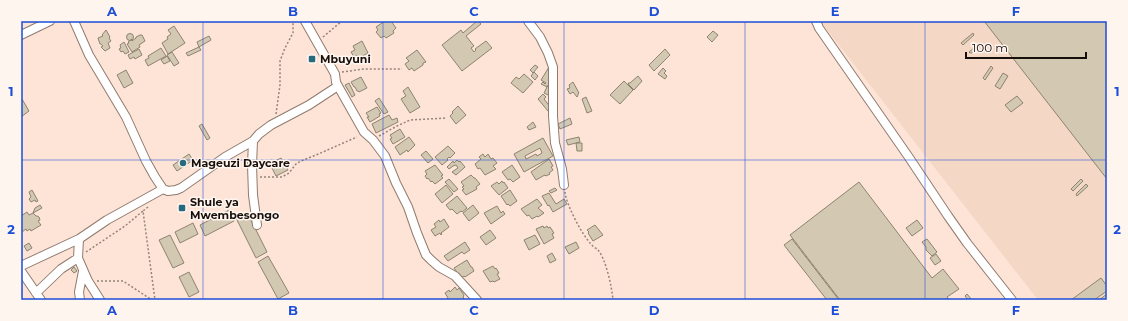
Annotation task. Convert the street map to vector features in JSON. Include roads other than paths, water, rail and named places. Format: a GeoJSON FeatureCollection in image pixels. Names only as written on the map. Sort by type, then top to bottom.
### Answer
{"type":"FeatureCollection","features":[{"type":"Feature","properties":{"kind":"street"},"geometry":{"type":"LineString","coordinates":[[21,35],[50,21]]}},
{"type":"Feature","properties":{"kind":"street"},"geometry":{"type":"LineString","coordinates":[[74,21],[89,55],[126,118],[159,184],[163,189],[170,191],[181,188],[225,157],[253,140],[272,124],[309,105],[338,86]]}},
{"type":"Feature","properties":{"kind":"street"},"geometry":{"type":"LineString","coordinates":[[305,21],[335,74],[336,82],[364,132],[373,140],[385,156],[408,207],[416,233],[426,255],[439,267],[455,276],[477,300]]}},
{"type":"Feature","properties":{"kind":"street"},"geometry":{"type":"LineString","coordinates":[[528,21],[540,38],[553,67],[553,116],[555,143],[562,169],[564,185]]}},
{"type":"Feature","properties":{"kind":"street"},"geometry":{"type":"LineString","coordinates":[[816,21],[819,28],[948,216],[967,243],[1012,300]]}},
{"type":"Feature","properties":{"kind":"street"},"geometry":{"type":"LineString","coordinates":[[253,140],[252,178],[257,225]]}},
{"type":"Feature","properties":{"kind":"street"},"geometry":{"type":"LineString","coordinates":[[21,266],[79,239],[107,220],[163,189]]}},
{"type":"Feature","properties":{"kind":"street"},"geometry":{"type":"LineString","coordinates":[[79,239],[78,258],[88,281],[100,300]]}},
{"type":"Feature","properties":{"kind":"street"},"geometry":{"type":"LineString","coordinates":[[21,271],[38,297],[61,269],[78,258]]}},
{"type":"Feature","properties":{"kind":"street"},"geometry":{"type":"LineString","coordinates":[[80,300],[79,292],[83,270]]}},
{"type":"Feature","properties":{"kind":"place","name":"Mbuyuni"},"geometry":{"type":"Point","coordinates":[312,59]}},
{"type":"Feature","properties":{"kind":"place","name":"Mageuzi Daycare"},"geometry":{"type":"Point","coordinates":[183,163]}},
{"type":"Feature","properties":{"kind":"place","name":"Shule ya Mwembesongo"},"geometry":{"type":"Point","coordinates":[182,208]}}]}
